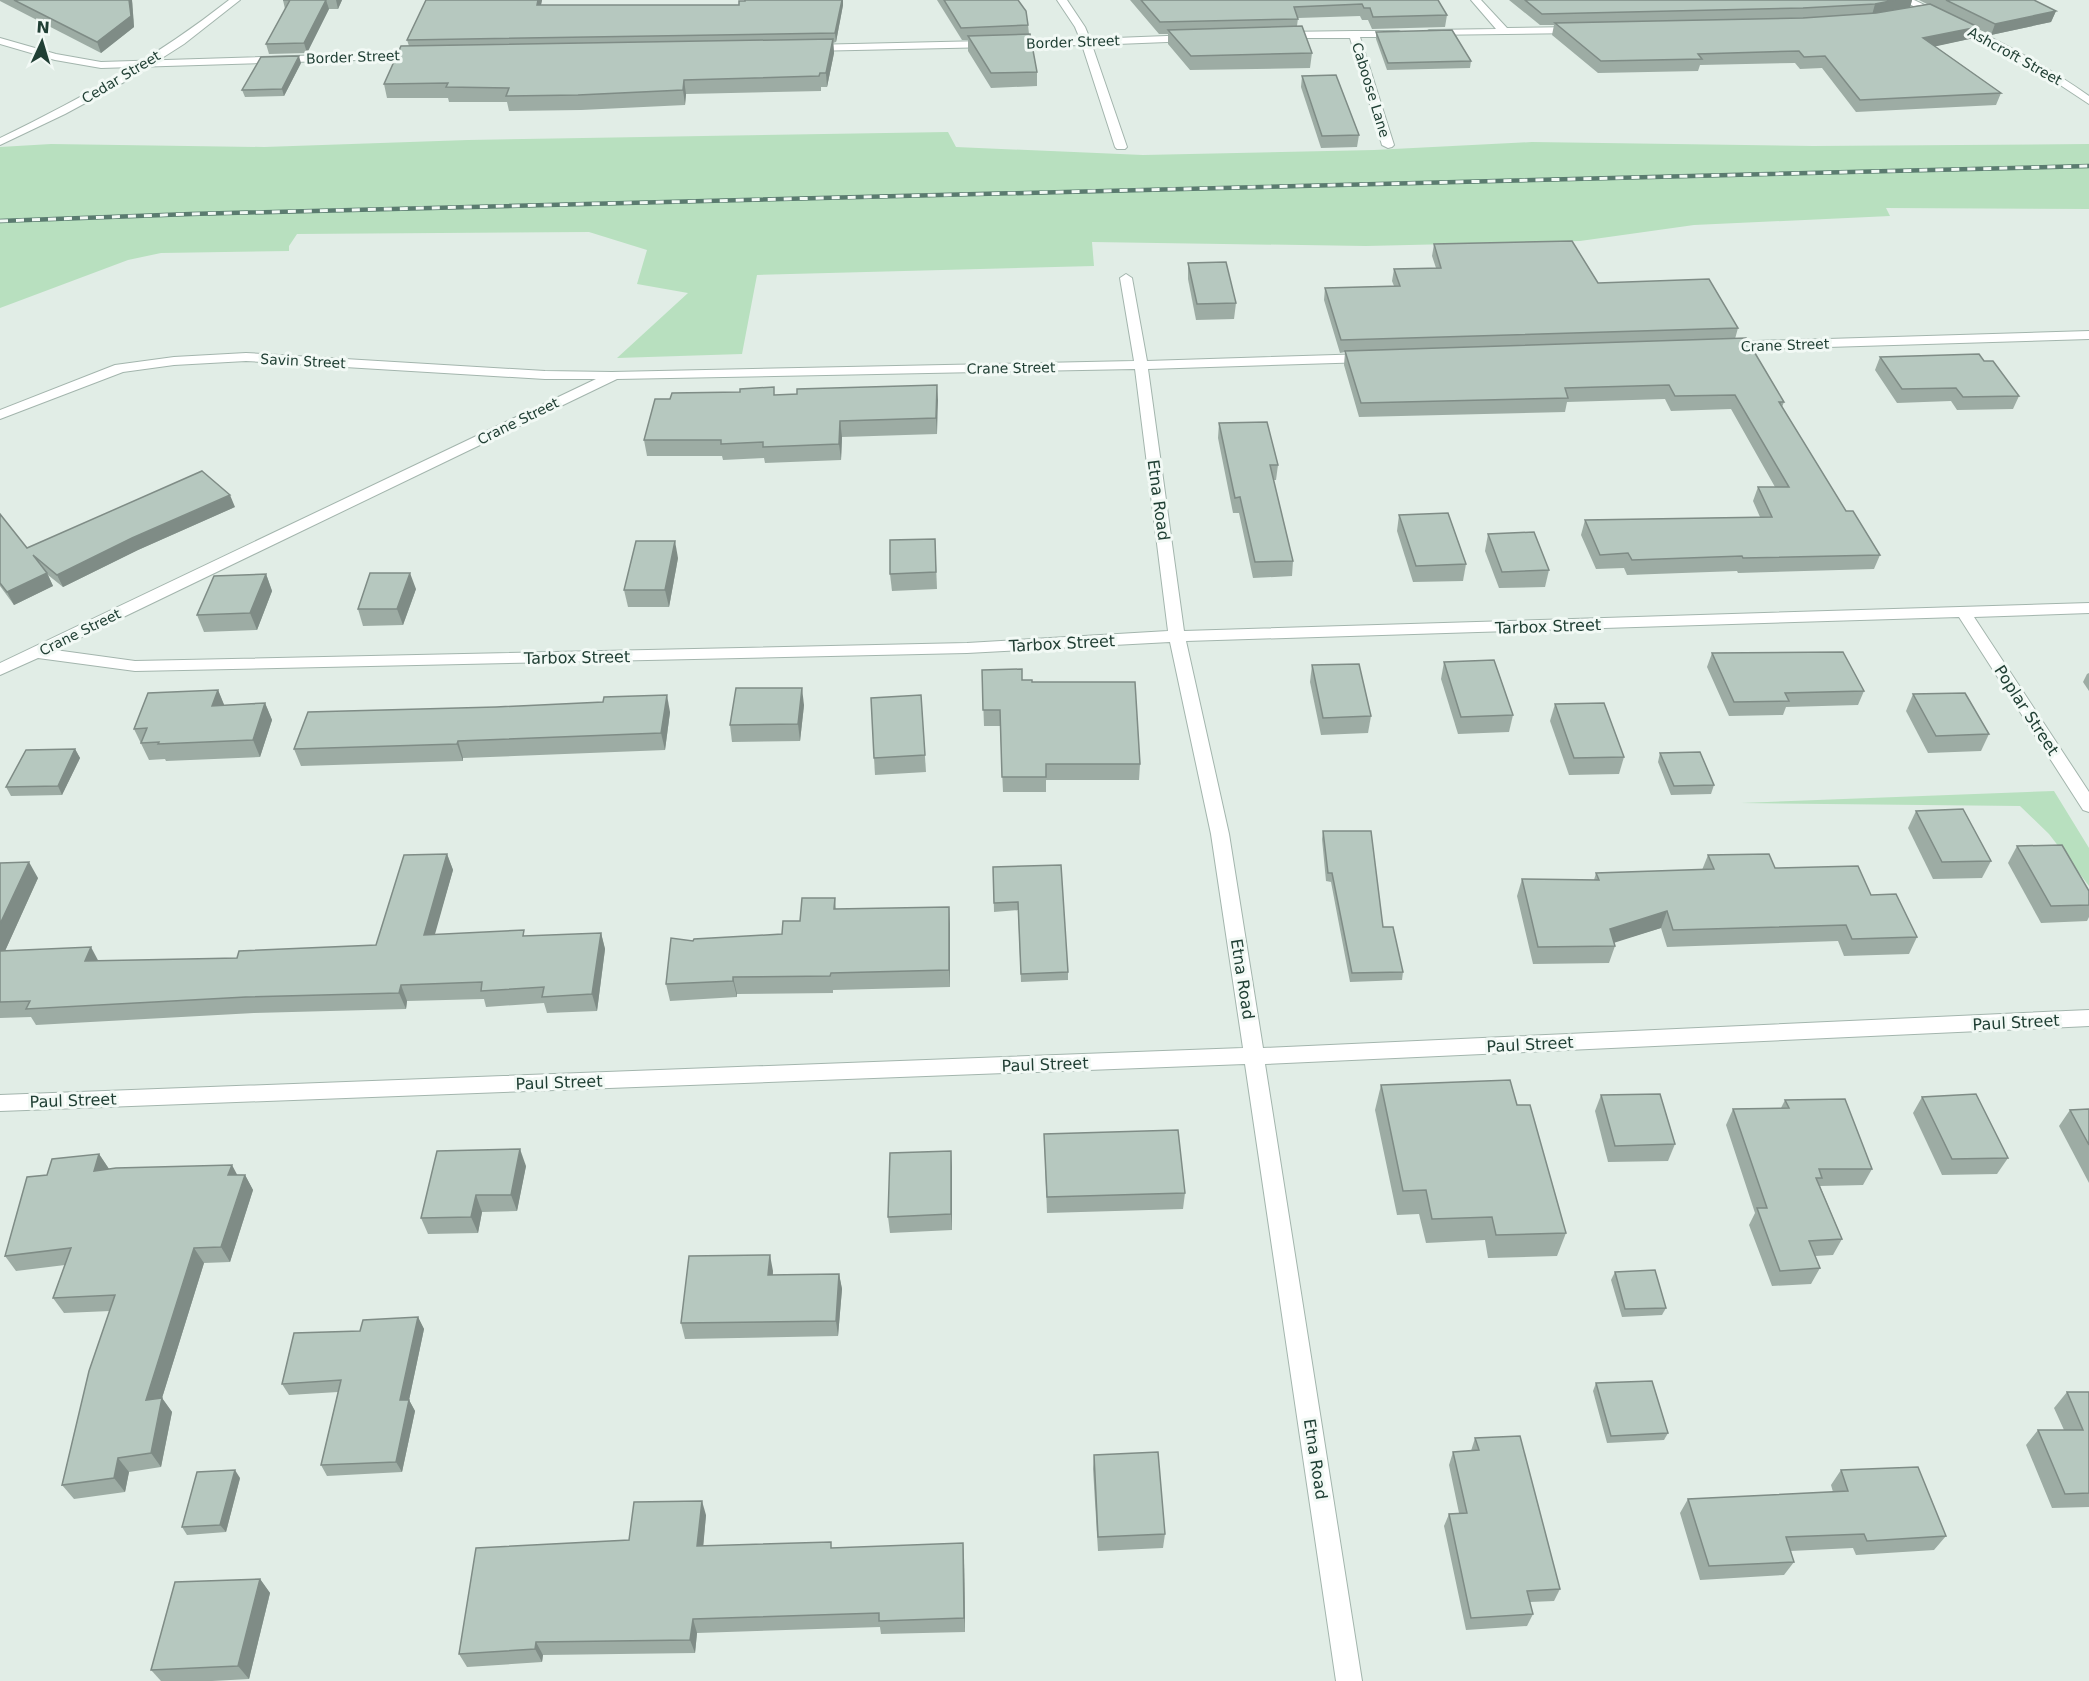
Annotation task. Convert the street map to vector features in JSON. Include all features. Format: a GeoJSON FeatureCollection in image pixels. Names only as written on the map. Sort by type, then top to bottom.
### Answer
{"type":"FeatureCollection","features":[{"type":"Feature","properties":{"kind":"street","name":"Cedar Street"},"geometry":{"type":"LineString","coordinates":[[0,142],[64,111],[146,64],[212,19],[235,0]]}},
{"type":"Feature","properties":{"kind":"street"},"geometry":{"type":"LineString","coordinates":[[1062,0],[1080,27],[1086,42],[1120,147]]}},
{"type":"Feature","properties":{"kind":"street"},"geometry":{"type":"LineString","coordinates":[[1476,0],[1505,32]]}},
{"type":"Feature","properties":{"kind":"street","name":"Ashcroft Street"},"geometry":{"type":"LineString","coordinates":[[1906,0],[1993,41],[2046,71],[2089,101]]}},
{"type":"Feature","properties":{"kind":"street"},"geometry":{"type":"LineString","coordinates":[[1904,14],[1926,10]]}},
{"type":"Feature","properties":{"kind":"street"},"geometry":{"type":"LineString","coordinates":[[1272,35],[1587,30]]}},
{"type":"Feature","properties":{"kind":"street","name":"Caboose Lane"},"geometry":{"type":"LineString","coordinates":[[1354,34],[1388,145]]}},
{"type":"Feature","properties":{"kind":"street","name":"Border Street"},"geometry":{"type":"LineString","coordinates":[[802,48],[1086,42],[1198,37]]}},
{"type":"Feature","properties":{"kind":"street","name":"Border Street"},"geometry":{"type":"LineString","coordinates":[[0,41],[55,57],[101,64],[435,54]]}},
{"type":"Feature","properties":{"kind":"street","name":"Etna Road"},"geometry":{"type":"LineString","coordinates":[[1126,278],[1141,365],[1177,636],[1220,834],[1349,1681]]}},
{"type":"Feature","properties":{"kind":"street","name":"Crane Street"},"geometry":{"type":"LineString","coordinates":[[1707,347],[2089,335]]}},
{"type":"Feature","properties":{"kind":"street","name":"Savin Street"},"geometry":{"type":"LineString","coordinates":[[0,415],[120,368],[174,361],[246,357],[545,375],[615,375]]}},
{"type":"Feature","properties":{"kind":"street","name":"Crane Street"},"geometry":{"type":"LineString","coordinates":[[0,670],[615,375],[1141,365],[1377,357]]}},
{"type":"Feature","properties":{"kind":"street","name":"Tarbox Street"},"geometry":{"type":"LineString","coordinates":[[36,653],[135,666],[967,648],[1177,636],[2089,608]]}},
{"type":"Feature","properties":{"kind":"street","name":"Poplar Street"},"geometry":{"type":"LineString","coordinates":[[1964,613],[2089,806]]}},
{"type":"Feature","properties":{"kind":"street","name":"Paul Street"},"geometry":{"type":"LineString","coordinates":[[0,1103],[1255,1056],[2089,1018]]}},
{"type":"Feature","properties":{"kind":"green space"},"geometry":{"type":"Polygon","coordinates":[[[948,132],[956,147],[1143,155],[1374,150],[1532,142],[1813,146],[2089,144],[2089,209],[1886,208],[1890,216],[1694,225],[1580,241],[1366,246],[1092,242],[1094,266],[757,275],[742,354],[617,358],[688,293],[637,284],[647,250],[589,232],[297,234],[289,246],[289,251],[161,253],[128,260],[0,308],[0,147],[51,144],[264,147],[468,140],[948,132]]]}},
{"type":"Feature","properties":{"kind":"green space"},"geometry":{"type":"Polygon","coordinates":[[[2054,791],[2089,848],[2089,886],[2049,834],[2020,806],[1741,803],[2054,791]]]}},
{"type":"Feature","properties":{"kind":"building"},"geometry":{"type":"Polygon","coordinates":[[[14,0],[129,0],[131,16],[97,42],[14,0]]]}},
{"type":"Feature","properties":{"kind":"building"},"geometry":{"type":"Polygon","coordinates":[[[290,0],[326,0],[304,43],[266,44],[290,0]]]}},
{"type":"Feature","properties":{"kind":"building"},"geometry":{"type":"Polygon","coordinates":[[[426,0],[538,0],[537,5],[739,5],[739,1],[745,0],[842,0],[835,33],[407,40],[426,0]]]}},
{"type":"Feature","properties":{"kind":"building"},"geometry":{"type":"Polygon","coordinates":[[[944,0],[1018,0],[1026,11],[1028,25],[961,28],[944,0]]]}},
{"type":"Feature","properties":{"kind":"building"},"geometry":{"type":"Polygon","coordinates":[[[1141,0],[1438,0],[1447,15],[1373,17],[1370,8],[1364,8],[1362,4],[1294,7],[1298,19],[1160,22],[1141,0]]]}},
{"type":"Feature","properties":{"kind":"building"},"geometry":{"type":"Polygon","coordinates":[[[1525,0],[1895,0],[1875,4],[1803,8],[1542,14],[1525,0]]]}},
{"type":"Feature","properties":{"kind":"building"},"geometry":{"type":"Polygon","coordinates":[[[1946,0],[2034,0],[2056,11],[1995,24],[1946,0]]]}},
{"type":"Feature","properties":{"kind":"building"},"geometry":{"type":"Polygon","coordinates":[[[1930,4],[1978,27],[1923,38],[2001,93],[1860,100],[1825,56],[1804,57],[1799,51],[1698,54],[1702,59],[1601,61],[1555,23],[1803,18],[1876,13],[1930,4]]]}},
{"type":"Feature","properties":{"kind":"building"},"geometry":{"type":"Polygon","coordinates":[[[1302,26],[1312,53],[1191,56],[1168,30],[1302,26]]]}},
{"type":"Feature","properties":{"kind":"building"},"geometry":{"type":"Polygon","coordinates":[[[1452,30],[1471,61],[1388,63],[1376,32],[1452,30]]]}},
{"type":"Feature","properties":{"kind":"building"},"geometry":{"type":"Polygon","coordinates":[[[1030,34],[1037,72],[991,73],[968,36],[1030,34]]]}},
{"type":"Feature","properties":{"kind":"building"},"geometry":{"type":"Polygon","coordinates":[[[833,39],[826,73],[820,73],[819,76],[684,80],[683,90],[506,96],[509,88],[446,87],[448,83],[384,84],[401,46],[833,39]]]}},
{"type":"Feature","properties":{"kind":"building"},"geometry":{"type":"Polygon","coordinates":[[[299,56],[282,89],[242,90],[261,57],[299,56]]]}},
{"type":"Feature","properties":{"kind":"building"},"geometry":{"type":"Polygon","coordinates":[[[1336,75],[1359,135],[1322,136],[1302,76],[1336,75]]]}},
{"type":"Feature","properties":{"kind":"building"},"geometry":{"type":"Polygon","coordinates":[[[1572,241],[1598,283],[1709,279],[1738,328],[1341,340],[1325,288],[1400,286],[1394,269],[1441,268],[1434,244],[1572,241]]]}},
{"type":"Feature","properties":{"kind":"building"},"geometry":{"type":"Polygon","coordinates":[[[1226,262],[1236,303],[1197,304],[1188,263],[1226,262]]]}},
{"type":"Feature","properties":{"kind":"building"},"geometry":{"type":"Polygon","coordinates":[[[1746,338],[1784,402],[1779,402],[1846,511],[1853,511],[1880,555],[1632,560],[1628,553],[1600,555],[1585,520],[1772,517],[1758,487],[1789,487],[1735,395],[1675,396],[1669,385],[1565,388],[1568,398],[1361,403],[1345,351],[1746,338]]]}},
{"type":"Feature","properties":{"kind":"building"},"geometry":{"type":"Polygon","coordinates":[[[1979,354],[1984,361],[1993,361],[2019,396],[1963,397],[1956,388],[1902,389],[1880,357],[1979,354]]]}},
{"type":"Feature","properties":{"kind":"building"},"geometry":{"type":"Polygon","coordinates":[[[937,385],[936,418],[840,421],[839,444],[763,447],[763,442],[721,444],[721,440],[644,440],[655,399],[670,399],[672,393],[740,392],[740,389],[774,387],[774,395],[797,394],[797,389],[937,385]]]}},
{"type":"Feature","properties":{"kind":"building"},"geometry":{"type":"Polygon","coordinates":[[[1267,422],[1278,465],[1270,465],[1293,561],[1255,562],[1240,497],[1235,498],[1219,423],[1267,422]]]}},
{"type":"Feature","properties":{"kind":"building"},"geometry":{"type":"Polygon","coordinates":[[[202,471],[230,495],[132,538],[57,575],[33,555],[47,573],[7,592],[0,583],[0,514],[27,548],[202,471]]]}},
{"type":"Feature","properties":{"kind":"building"},"geometry":{"type":"Polygon","coordinates":[[[1448,513],[1466,564],[1416,566],[1399,515],[1448,513]]]}},
{"type":"Feature","properties":{"kind":"building"},"geometry":{"type":"Polygon","coordinates":[[[1534,532],[1549,570],[1502,572],[1488,534],[1534,532]]]}},
{"type":"Feature","properties":{"kind":"building"},"geometry":{"type":"Polygon","coordinates":[[[935,539],[936,572],[890,574],[890,540],[935,539]]]}},
{"type":"Feature","properties":{"kind":"building"},"geometry":{"type":"Polygon","coordinates":[[[636,541],[675,541],[665,590],[624,590],[636,541]]]}},
{"type":"Feature","properties":{"kind":"building"},"geometry":{"type":"Polygon","coordinates":[[[370,573],[410,573],[397,609],[358,609],[370,573]]]}},
{"type":"Feature","properties":{"kind":"building"},"geometry":{"type":"Polygon","coordinates":[[[266,574],[250,613],[197,615],[214,576],[266,574]]]}},
{"type":"Feature","properties":{"kind":"building"},"geometry":{"type":"Polygon","coordinates":[[[1843,652],[1864,691],[1785,693],[1789,701],[1734,702],[1712,653],[1843,652]]]}},
{"type":"Feature","properties":{"kind":"building"},"geometry":{"type":"Polygon","coordinates":[[[1494,660],[1513,715],[1461,717],[1444,662],[1494,660]]]}},
{"type":"Feature","properties":{"kind":"building"},"geometry":{"type":"Polygon","coordinates":[[[1359,664],[1371,716],[1323,718],[1312,665],[1359,664]]]}},
{"type":"Feature","properties":{"kind":"building"},"geometry":{"type":"Polygon","coordinates":[[[1022,669],[1022,680],[1032,680],[1032,682],[1135,682],[1140,764],[1046,764],[1046,777],[1002,777],[1000,710],[983,710],[982,670],[1022,669]]]}},
{"type":"Feature","properties":{"kind":"building"},"geometry":{"type":"Polygon","coordinates":[[[736,688],[802,688],[798,724],[730,725],[736,688]]]}},
{"type":"Feature","properties":{"kind":"building"},"geometry":{"type":"Polygon","coordinates":[[[218,690],[212,706],[265,703],[253,740],[141,743],[147,728],[134,729],[148,693],[218,690]]]}},
{"type":"Feature","properties":{"kind":"building"},"geometry":{"type":"Polygon","coordinates":[[[1965,693],[1989,734],[1936,736],[1913,694],[1965,693]]]}},
{"type":"Feature","properties":{"kind":"building"},"geometry":{"type":"Polygon","coordinates":[[[667,695],[661,733],[458,741],[457,744],[294,749],[308,712],[603,702],[604,697],[667,695]]]}},
{"type":"Feature","properties":{"kind":"building"},"geometry":{"type":"Polygon","coordinates":[[[921,695],[925,755],[874,758],[871,698],[921,695]]]}},
{"type":"Feature","properties":{"kind":"building"},"geometry":{"type":"Polygon","coordinates":[[[1604,703],[1624,757],[1574,758],[1555,704],[1604,703]]]}},
{"type":"Feature","properties":{"kind":"building"},"geometry":{"type":"Polygon","coordinates":[[[75,749],[58,786],[6,787],[26,750],[75,749]]]}},
{"type":"Feature","properties":{"kind":"building"},"geometry":{"type":"Polygon","coordinates":[[[1700,752],[1714,785],[1674,786],[1660,753],[1700,752]]]}},
{"type":"Feature","properties":{"kind":"building"},"geometry":{"type":"Polygon","coordinates":[[[1963,809],[1991,861],[1942,862],[1916,811],[1963,809]]]}},
{"type":"Feature","properties":{"kind":"building"},"geometry":{"type":"Polygon","coordinates":[[[1323,831],[1371,831],[1383,927],[1393,927],[1403,972],[1352,973],[1332,873],[1328,873],[1323,831]]]}},
{"type":"Feature","properties":{"kind":"building"},"geometry":{"type":"Polygon","coordinates":[[[2062,845],[2089,891],[2089,905],[2051,906],[2017,846],[2062,845]]]}},
{"type":"Feature","properties":{"kind":"building"},"geometry":{"type":"Polygon","coordinates":[[[447,854],[424,935],[524,930],[523,936],[601,933],[592,994],[542,997],[544,987],[481,991],[482,982],[401,985],[399,993],[246,997],[26,1009],[30,1001],[0,1002],[0,951],[91,947],[85,961],[237,958],[239,951],[376,945],[404,855],[447,854]]]}},
{"type":"Feature","properties":{"kind":"building"},"geometry":{"type":"Polygon","coordinates":[[[1769,854],[1775,868],[1858,866],[1871,895],[1896,894],[1917,937],[1852,939],[1846,925],[1673,930],[1667,911],[1610,929],[1615,946],[1538,947],[1522,879],[1599,880],[1596,873],[1714,869],[1708,855],[1769,854]]]}},
{"type":"Feature","properties":{"kind":"building"},"geometry":{"type":"Polygon","coordinates":[[[29,862],[0,924],[0,863],[29,862]]]}},
{"type":"Feature","properties":{"kind":"building"},"geometry":{"type":"Polygon","coordinates":[[[1061,865],[1068,972],[1021,974],[1018,902],[994,903],[993,867],[1061,865]]]}},
{"type":"Feature","properties":{"kind":"building"},"geometry":{"type":"Polygon","coordinates":[[[802,898],[835,898],[834,909],[949,907],[949,970],[831,973],[830,976],[733,977],[733,981],[666,984],[671,938],[693,941],[694,939],[782,934],[783,921],[800,921],[802,898]]]}},
{"type":"Feature","properties":{"kind":"building"},"geometry":{"type":"Polygon","coordinates":[[[1510,1080],[1517,1105],[1530,1105],[1566,1233],[1496,1235],[1492,1217],[1432,1219],[1426,1190],[1403,1191],[1381,1085],[1510,1080]]]}},
{"type":"Feature","properties":{"kind":"building"},"geometry":{"type":"Polygon","coordinates":[[[1660,1094],[1675,1144],[1615,1146],[1601,1095],[1660,1094]]]}},
{"type":"Feature","properties":{"kind":"building"},"geometry":{"type":"Polygon","coordinates":[[[1976,1094],[2008,1158],[1952,1159],[1922,1097],[1976,1094]]]}},
{"type":"Feature","properties":{"kind":"building"},"geometry":{"type":"Polygon","coordinates":[[[1845,1099],[1872,1169],[1819,1169],[1822,1178],[1816,1178],[1842,1239],[1809,1241],[1820,1268],[1780,1271],[1757,1208],[1767,1208],[1733,1109],[1789,1108],[1785,1100],[1845,1099]]]}},
{"type":"Feature","properties":{"kind":"building"},"geometry":{"type":"Polygon","coordinates":[[[2089,1109],[2089,1145],[2070,1110],[2089,1109]]]}},
{"type":"Feature","properties":{"kind":"building"},"geometry":{"type":"Polygon","coordinates":[[[1178,1130],[1185,1193],[1047,1197],[1044,1134],[1178,1130]]]}},
{"type":"Feature","properties":{"kind":"building"},"geometry":{"type":"Polygon","coordinates":[[[520,1149],[511,1195],[476,1195],[471,1217],[421,1218],[437,1151],[520,1149]]]}},
{"type":"Feature","properties":{"kind":"building"},"geometry":{"type":"Polygon","coordinates":[[[951,1151],[951,1214],[888,1217],[890,1153],[951,1151]]]}},
{"type":"Feature","properties":{"kind":"building"},"geometry":{"type":"Polygon","coordinates":[[[99,1154],[94,1171],[116,1168],[232,1165],[228,1175],[245,1175],[221,1247],[194,1248],[146,1400],[162,1398],[151,1453],[118,1458],[114,1478],[62,1485],[89,1371],[115,1295],[53,1298],[71,1248],[5,1256],[27,1177],[47,1175],[52,1159],[99,1154]]]}},
{"type":"Feature","properties":{"kind":"building"},"geometry":{"type":"Polygon","coordinates":[[[770,1255],[768,1275],[839,1274],[836,1321],[681,1323],[689,1256],[770,1255]]]}},
{"type":"Feature","properties":{"kind":"building"},"geometry":{"type":"Polygon","coordinates":[[[1655,1270],[1666,1308],[1625,1309],[1615,1272],[1655,1270]]]}},
{"type":"Feature","properties":{"kind":"building"},"geometry":{"type":"Polygon","coordinates":[[[418,1317],[400,1400],[409,1400],[396,1462],[321,1465],[341,1380],[282,1384],[294,1333],[360,1331],[363,1320],[418,1317]]]}},
{"type":"Feature","properties":{"kind":"building"},"geometry":{"type":"Polygon","coordinates":[[[1652,1381],[1668,1433],[1611,1436],[1596,1383],[1652,1381]]]}},
{"type":"Feature","properties":{"kind":"building"},"geometry":{"type":"Polygon","coordinates":[[[2067,1392],[2089,1392],[2089,1493],[2065,1494],[2038,1430],[2083,1430],[2067,1392]]]}},
{"type":"Feature","properties":{"kind":"building"},"geometry":{"type":"Polygon","coordinates":[[[1520,1436],[1560,1589],[1527,1591],[1533,1614],[1471,1618],[1449,1514],[1467,1513],[1453,1452],[1479,1450],[1475,1438],[1520,1436]]]}},
{"type":"Feature","properties":{"kind":"building"},"geometry":{"type":"Polygon","coordinates":[[[1158,1452],[1165,1534],[1098,1537],[1094,1455],[1158,1452]]]}},
{"type":"Feature","properties":{"kind":"building"},"geometry":{"type":"Polygon","coordinates":[[[1918,1467],[1946,1536],[1867,1541],[1864,1534],[1786,1537],[1794,1562],[1709,1566],[1688,1499],[1848,1491],[1841,1470],[1918,1467]]]}},
{"type":"Feature","properties":{"kind":"building"},"geometry":{"type":"Polygon","coordinates":[[[235,1470],[220,1525],[182,1527],[197,1472],[235,1470]]]}},
{"type":"Feature","properties":{"kind":"building"},"geometry":{"type":"Polygon","coordinates":[[[702,1501],[697,1546],[831,1542],[831,1548],[963,1543],[964,1618],[879,1621],[879,1613],[693,1619],[690,1640],[536,1642],[535,1649],[459,1654],[476,1548],[629,1540],[634,1502],[702,1501]]]}},
{"type":"Feature","properties":{"kind":"building"},"geometry":{"type":"Polygon","coordinates":[[[260,1579],[238,1666],[151,1670],[175,1582],[260,1579]]]}},
{"type":"Feature","properties":{"kind":"railway"},"geometry":{"type":"LineString","coordinates":[[0,221],[191,214],[2089,166]]}}]}
